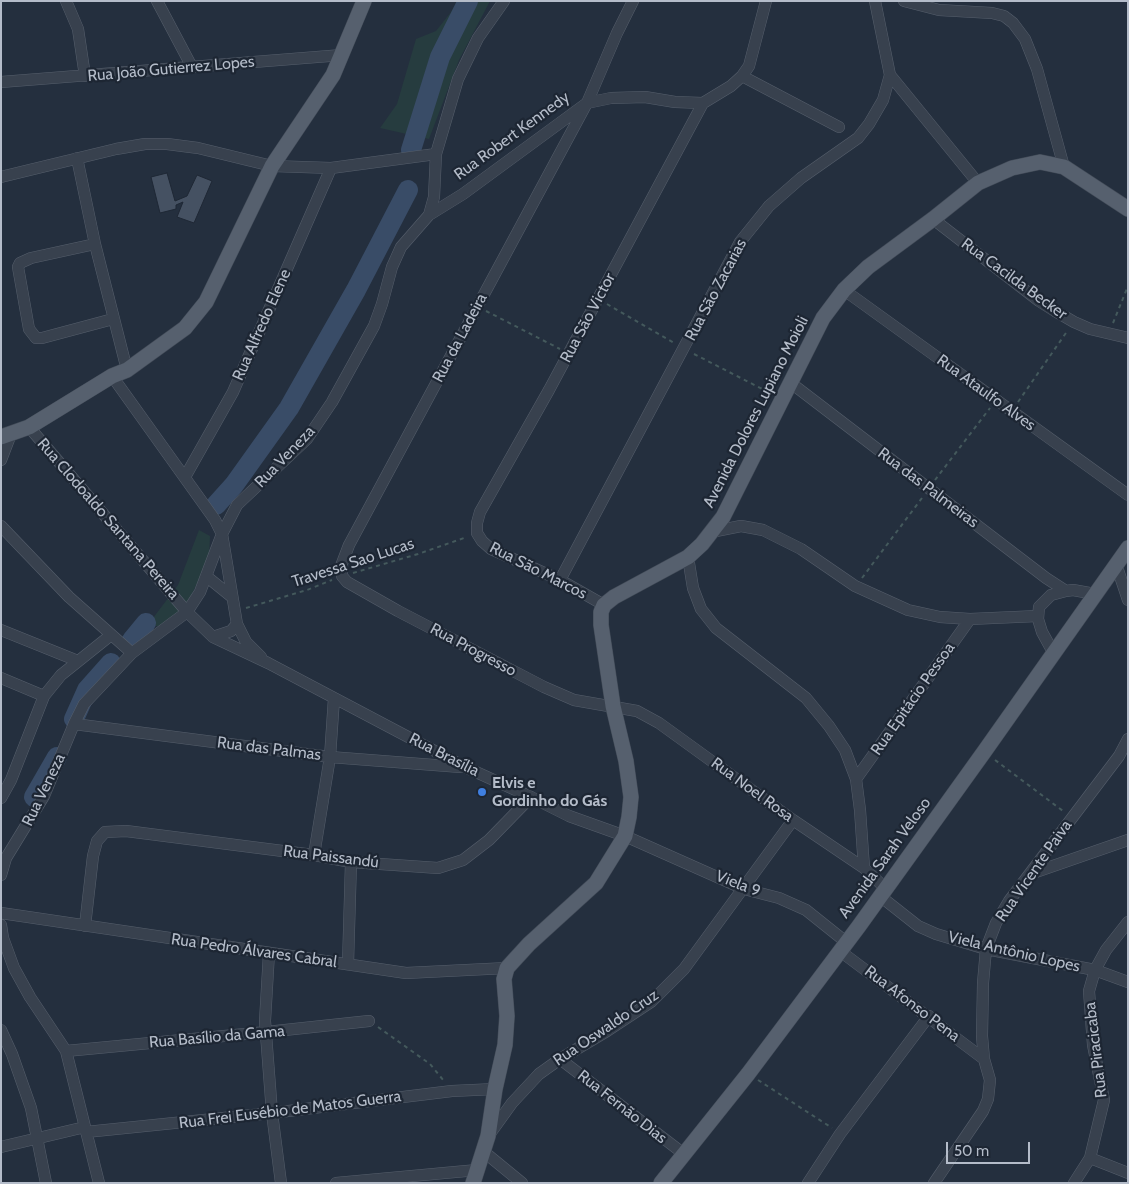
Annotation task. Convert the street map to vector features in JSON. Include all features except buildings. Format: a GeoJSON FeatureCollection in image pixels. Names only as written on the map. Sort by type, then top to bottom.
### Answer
{"type":"FeatureCollection","features":[{"type":"Feature","properties":{"kind":"main road"},"geometry":{"type":"LineString","coordinates":[[6,435],[29,427],[112,376],[126,370],[185,328],[206,302],[272,166],[333,75],[364,1]]}},
{"type":"Feature","properties":{"kind":"main road","name":"Avenida Dolores Lupiano Moioli"},"geometry":{"type":"LineString","coordinates":[[604,605],[614,597],[688,557],[723,517],[823,318],[844,290],[868,267],[978,183],[1028,163],[1040,162],[1064,167]]}},
{"type":"Feature","properties":{"kind":"main road"},"geometry":{"type":"LineString","coordinates":[[1064,167],[1128,209]]}},
{"type":"Feature","properties":{"kind":"main road","name":"Avenida Sarah Veloso"},"geometry":{"type":"LineString","coordinates":[[661,1183],[748,1074],[843,946],[984,752],[1128,548]]}},
{"type":"Feature","properties":{"kind":"main road"},"geometry":{"type":"LineString","coordinates":[[475,1176],[488,1136],[495,1090],[506,1045],[507,1016],[504,979],[507,968],[529,944],[596,883],[624,836],[629,817],[631,797],[626,760],[613,706],[601,625],[601,612],[604,605]]}},
{"type":"Feature","properties":{"kind":"street"},"geometry":{"type":"LineString","coordinates":[[66,1],[78,29],[85,76]]}},
{"type":"Feature","properties":{"kind":"street"},"geometry":{"type":"LineString","coordinates":[[157,1],[192,68]]}},
{"type":"Feature","properties":{"kind":"street","name":"Rua Veneza"},"geometry":{"type":"LineString","coordinates":[[1,875],[6,858],[44,796],[84,704],[132,653],[187,612],[200,592],[222,534],[237,506],[307,439],[332,402],[374,326],[392,267],[401,247],[429,215],[434,197],[436,154],[458,79],[478,38],[504,1]]}},
{"type":"Feature","properties":{"kind":"street","name":"Rua da Ladeira"},"geometry":{"type":"LineString","coordinates":[[342,576],[341,566],[349,544],[587,103],[616,33],[633,1]]}},
{"type":"Feature","properties":{"kind":"street"},"geometry":{"type":"LineString","coordinates":[[703,103],[731,86],[742,76],[753,52],[766,1]]}},
{"type":"Feature","properties":{"kind":"street","name":"Rua São Zacarias"},"geometry":{"type":"LineString","coordinates":[[560,580],[740,242],[769,206],[801,178],[858,138],[883,100],[890,75],[874,1]]}},
{"type":"Feature","properties":{"kind":"street"},"geometry":{"type":"LineString","coordinates":[[904,1],[939,10],[992,13],[1004,16],[1013,22],[1025,39],[1037,68],[1064,167]]}},
{"type":"Feature","properties":{"kind":"street","name":"Rua João Gutierrez Lopes"},"geometry":{"type":"LineString","coordinates":[[1,82],[342,55]]}},
{"type":"Feature","properties":{"kind":"street"},"geometry":{"type":"LineString","coordinates":[[890,75],[978,183]]}},
{"type":"Feature","properties":{"kind":"street"},"geometry":{"type":"LineString","coordinates":[[742,76],[839,127]]}},
{"type":"Feature","properties":{"kind":"street","name":"Rua Robert Kennedy"},"geometry":{"type":"LineString","coordinates":[[429,215],[464,194],[587,103],[612,98],[645,97],[675,102],[703,103]]}},
{"type":"Feature","properties":{"kind":"street","name":"Rua São Victor"},"geometry":{"type":"LineString","coordinates":[[477,533],[480,512],[568,354],[703,103]]}},
{"type":"Feature","properties":{"kind":"street"},"geometry":{"type":"LineString","coordinates":[[1,177],[77,158],[145,144],[167,144],[198,148],[272,166],[331,168],[436,154]]}},
{"type":"Feature","properties":{"kind":"street"},"geometry":{"type":"LineString","coordinates":[[77,158],[95,244],[126,370]]}},
{"type":"Feature","properties":{"kind":"street","name":"Rua Alfredo Elene"},"geometry":{"type":"LineString","coordinates":[[185,477],[233,392],[331,168]]}},
{"type":"Feature","properties":{"kind":"street","name":"Rua Cacilda Becker"},"geometry":{"type":"LineString","coordinates":[[933,219],[1039,301],[1074,322],[1090,329],[1128,338]]}},
{"type":"Feature","properties":{"kind":"street"},"geometry":{"type":"LineString","coordinates":[[95,244],[31,258],[20,264],[18,267],[29,329],[36,338],[42,338],[113,318]]}},
{"type":"Feature","properties":{"kind":"street","name":"Rua Ataulfo Alves"},"geometry":{"type":"LineString","coordinates":[[844,290],[1128,495]]}},
{"type":"Feature","properties":{"kind":"street"},"geometry":{"type":"LineString","coordinates":[[112,376],[215,520],[222,534]]}},
{"type":"Feature","properties":{"kind":"street","name":"Rua das Palmeiras"},"geometry":{"type":"LineString","coordinates":[[791,383],[1046,578],[1066,591]]}},
{"type":"Feature","properties":{"kind":"street","name":"Rua Clodoaldo Santana Pereira"},"geometry":{"type":"LineString","coordinates":[[29,427],[187,612]]}},
{"type":"Feature","properties":{"kind":"street"},"geometry":{"type":"LineString","coordinates":[[1,460],[6,435]]}},
{"type":"Feature","properties":{"kind":"street"},"geometry":{"type":"LineString","coordinates":[[1,526],[69,597],[132,653]]}},
{"type":"Feature","properties":{"kind":"street"},"geometry":{"type":"LineString","coordinates":[[711,532],[741,526],[763,530],[801,549],[855,586],[908,610],[940,617],[970,619],[1038,616]]}},
{"type":"Feature","properties":{"kind":"street","name":"Rua São Marcos"},"geometry":{"type":"LineString","coordinates":[[477,533],[490,548],[560,580],[604,605]]}},
{"type":"Feature","properties":{"kind":"street","name":"Rua Brasília"},"geometry":{"type":"LineString","coordinates":[[222,534],[238,624],[246,642],[268,664]]}},
{"type":"Feature","properties":{"kind":"street"},"geometry":{"type":"LineString","coordinates":[[688,557],[693,588],[701,609],[716,628],[806,698],[829,726],[845,750],[856,779],[864,868]]}},
{"type":"Feature","properties":{"kind":"street"},"geometry":{"type":"LineString","coordinates":[[1116,564],[1128,600]]}},
{"type":"Feature","properties":{"kind":"street"},"geometry":{"type":"LineString","coordinates":[[206,576],[232,597]]}},
{"type":"Feature","properties":{"kind":"street","name":"Rua Progresso"},"geometry":{"type":"LineString","coordinates":[[342,576],[347,582],[398,611],[544,687],[574,700],[613,706]]}},
{"type":"Feature","properties":{"kind":"street"},"geometry":{"type":"LineString","coordinates":[[1053,652],[1042,632],[1038,616],[1039,607],[1050,595],[1066,591],[1073,590],[1094,594]]}},
{"type":"Feature","properties":{"kind":"street","name":"Rua Brasília"},"geometry":{"type":"LineString","coordinates":[[187,612],[213,637],[334,698],[465,768],[569,816],[624,836]]}},
{"type":"Feature","properties":{"kind":"street","name":"Rua Epitácio Pessoa"},"geometry":{"type":"LineString","coordinates":[[856,779],[970,619]]}},
{"type":"Feature","properties":{"kind":"street"},"geometry":{"type":"LineString","coordinates":[[213,637],[231,631],[238,624]]}},
{"type":"Feature","properties":{"kind":"street"},"geometry":{"type":"LineString","coordinates":[[1,630],[78,661]]}},
{"type":"Feature","properties":{"kind":"street"},"geometry":{"type":"LineString","coordinates":[[1,798],[11,780],[44,696],[61,675],[111,635]]}},
{"type":"Feature","properties":{"kind":"street"},"geometry":{"type":"LineString","coordinates":[[1,678],[44,696]]}},
{"type":"Feature","properties":{"kind":"street"},"geometry":{"type":"LineString","coordinates":[[314,855],[330,757],[334,698]]}},
{"type":"Feature","properties":{"kind":"street","name":"Rua Noel Rosa"},"geometry":{"type":"LineString","coordinates":[[613,706],[637,711],[659,723],[793,820],[864,868],[882,892]]}},
{"type":"Feature","properties":{"kind":"street","name":"Rua das Palmas"},"geometry":{"type":"LineString","coordinates":[[74,724],[330,757],[465,768]]}},
{"type":"Feature","properties":{"kind":"street","name":"Rua Vicente Paiva"},"geometry":{"type":"LineString","coordinates":[[934,1183],[983,1112],[990,1089],[982,1036],[986,949],[996,923],[1009,901],[1118,756],[1128,738]]}},
{"type":"Feature","properties":{"kind":"street","name":"Rua Paissandú"},"geometry":{"type":"LineString","coordinates":[[85,926],[93,856],[97,841],[104,832],[126,831],[314,855],[351,862],[438,868],[463,860],[489,840],[531,797]]}},
{"type":"Feature","properties":{"kind":"street","name":"Rua Oswaldo Cruz"},"geometry":{"type":"LineString","coordinates":[[488,1136],[512,1103],[539,1074],[652,1002],[684,969],[793,820]]}},
{"type":"Feature","properties":{"kind":"street","name":"Viela 9"},"geometry":{"type":"LineString","coordinates":[[624,836],[744,889],[778,898],[806,910],[843,946]]}},
{"type":"Feature","properties":{"kind":"street"},"geometry":{"type":"LineString","coordinates":[[1030,874],[1128,840]]}},
{"type":"Feature","properties":{"kind":"street"},"geometry":{"type":"LineString","coordinates":[[348,964],[351,862]]}},
{"type":"Feature","properties":{"kind":"street","name":"Viela Antônio Lopes"},"geometry":{"type":"LineString","coordinates":[[882,892],[918,926],[936,934],[986,949],[1095,970],[1128,982]]}},
{"type":"Feature","properties":{"kind":"street","name":"Rua Pedro Álvares Cabral"},"geometry":{"type":"LineString","coordinates":[[1,913],[406,973],[507,968]]}},
{"type":"Feature","properties":{"kind":"street","name":"Rua Piracicaba"},"geometry":{"type":"LineString","coordinates":[[1074,1183],[1090,1158],[1104,1100],[1094,1044],[1089,991],[1095,970],[1106,950],[1127,923]]}},
{"type":"Feature","properties":{"kind":"street"},"geometry":{"type":"LineString","coordinates":[[1,926],[3,938],[14,968],[30,997],[66,1051],[99,1183]]}},
{"type":"Feature","properties":{"kind":"street","name":"Rua Afonso Pena"},"geometry":{"type":"LineString","coordinates":[[843,946],[984,1059]]}},
{"type":"Feature","properties":{"kind":"street"},"geometry":{"type":"LineString","coordinates":[[268,953],[265,1021],[272,1113],[282,1183]]}},
{"type":"Feature","properties":{"kind":"street"},"geometry":{"type":"LineString","coordinates":[[808,1183],[840,1134],[929,1016]]}},
{"type":"Feature","properties":{"kind":"street","name":"Rua Basílio da Gama"},"geometry":{"type":"LineString","coordinates":[[66,1051],[369,1021]]}},
{"type":"Feature","properties":{"kind":"street"},"geometry":{"type":"LineString","coordinates":[[1,1030],[12,1054],[31,1108],[46,1183]]}},
{"type":"Feature","properties":{"kind":"street","name":"Rua Fernão Dias"},"geometry":{"type":"LineString","coordinates":[[560,1059],[684,1154]]}},
{"type":"Feature","properties":{"kind":"street","name":"Rua Frei Eusébio de Matos Guerra"},"geometry":{"type":"LineString","coordinates":[[1,1147],[85,1129],[272,1113],[452,1091],[495,1090]]}},
{"type":"Feature","properties":{"kind":"street"},"geometry":{"type":"LineString","coordinates":[[483,1151],[522,1183]]}},
{"type":"Feature","properties":{"kind":"street"},"geometry":{"type":"LineString","coordinates":[[1090,1158],[1128,1173]]}},
{"type":"Feature","properties":{"kind":"street"},"geometry":{"type":"LineString","coordinates":[[336,1183],[475,1176]]}},
{"type":"Feature","properties":{"kind":"path"},"geometry":{"type":"LineString","coordinates":[[1109,333],[1128,286]]}},
{"type":"Feature","properties":{"kind":"path"},"geometry":{"type":"LineString","coordinates":[[598,298],[684,349],[760,388]]}},
{"type":"Feature","properties":{"kind":"path"},"geometry":{"type":"LineString","coordinates":[[477,307],[568,354]]}},
{"type":"Feature","properties":{"kind":"path"},"geometry":{"type":"LineString","coordinates":[[1011,411],[1074,322]]}},
{"type":"Feature","properties":{"kind":"path","name":"Travessa Sao Lucas"},"geometry":{"type":"LineString","coordinates":[[236,612],[307,590],[342,576],[418,554],[477,533]]}},
{"type":"Feature","properties":{"kind":"path"},"geometry":{"type":"LineString","coordinates":[[984,752],[1071,817]]}},
{"type":"Feature","properties":{"kind":"path"},"geometry":{"type":"LineString","coordinates":[[369,1021],[430,1064],[452,1091]]}},
{"type":"Feature","properties":{"kind":"path"},"geometry":{"type":"LineString","coordinates":[[748,1074],[840,1134]]}},
{"type":"Feature","properties":{"kind":"green space"},"geometry":{"type":"Polygon","coordinates":[[[457,1],[490,1],[459,60],[429,139],[380,128],[397,104],[416,39],[436,31],[457,1]]]}},
{"type":"Feature","properties":{"kind":"green space"},"geometry":{"type":"Polygon","coordinates":[[[199,530],[210,536],[209,559],[189,600],[175,621],[160,626],[147,626],[178,585],[199,530]]]}},
{"type":"Feature","properties":{"kind":"waterway"},"geometry":{"type":"LineString","coordinates":[[411,150],[440,57],[468,1]]}},
{"type":"Feature","properties":{"kind":"waterway"},"geometry":{"type":"LineString","coordinates":[[216,505],[234,485],[289,408],[356,290],[408,190]]}},
{"type":"Feature","properties":{"kind":"waterway"},"geometry":{"type":"LineString","coordinates":[[132,640],[146,623]]}},
{"type":"Feature","properties":{"kind":"waterway"},"geometry":{"type":"LineString","coordinates":[[74,719],[87,690],[111,663]]}},
{"type":"Feature","properties":{"kind":"waterway"},"geometry":{"type":"LineString","coordinates":[[34,797],[57,757]]}},
{"type":"Feature","properties":{"kind":"place","name":"Elvis e Gordinho do Gás"},"geometry":{"type":"Point","coordinates":[482,792]}}]}
